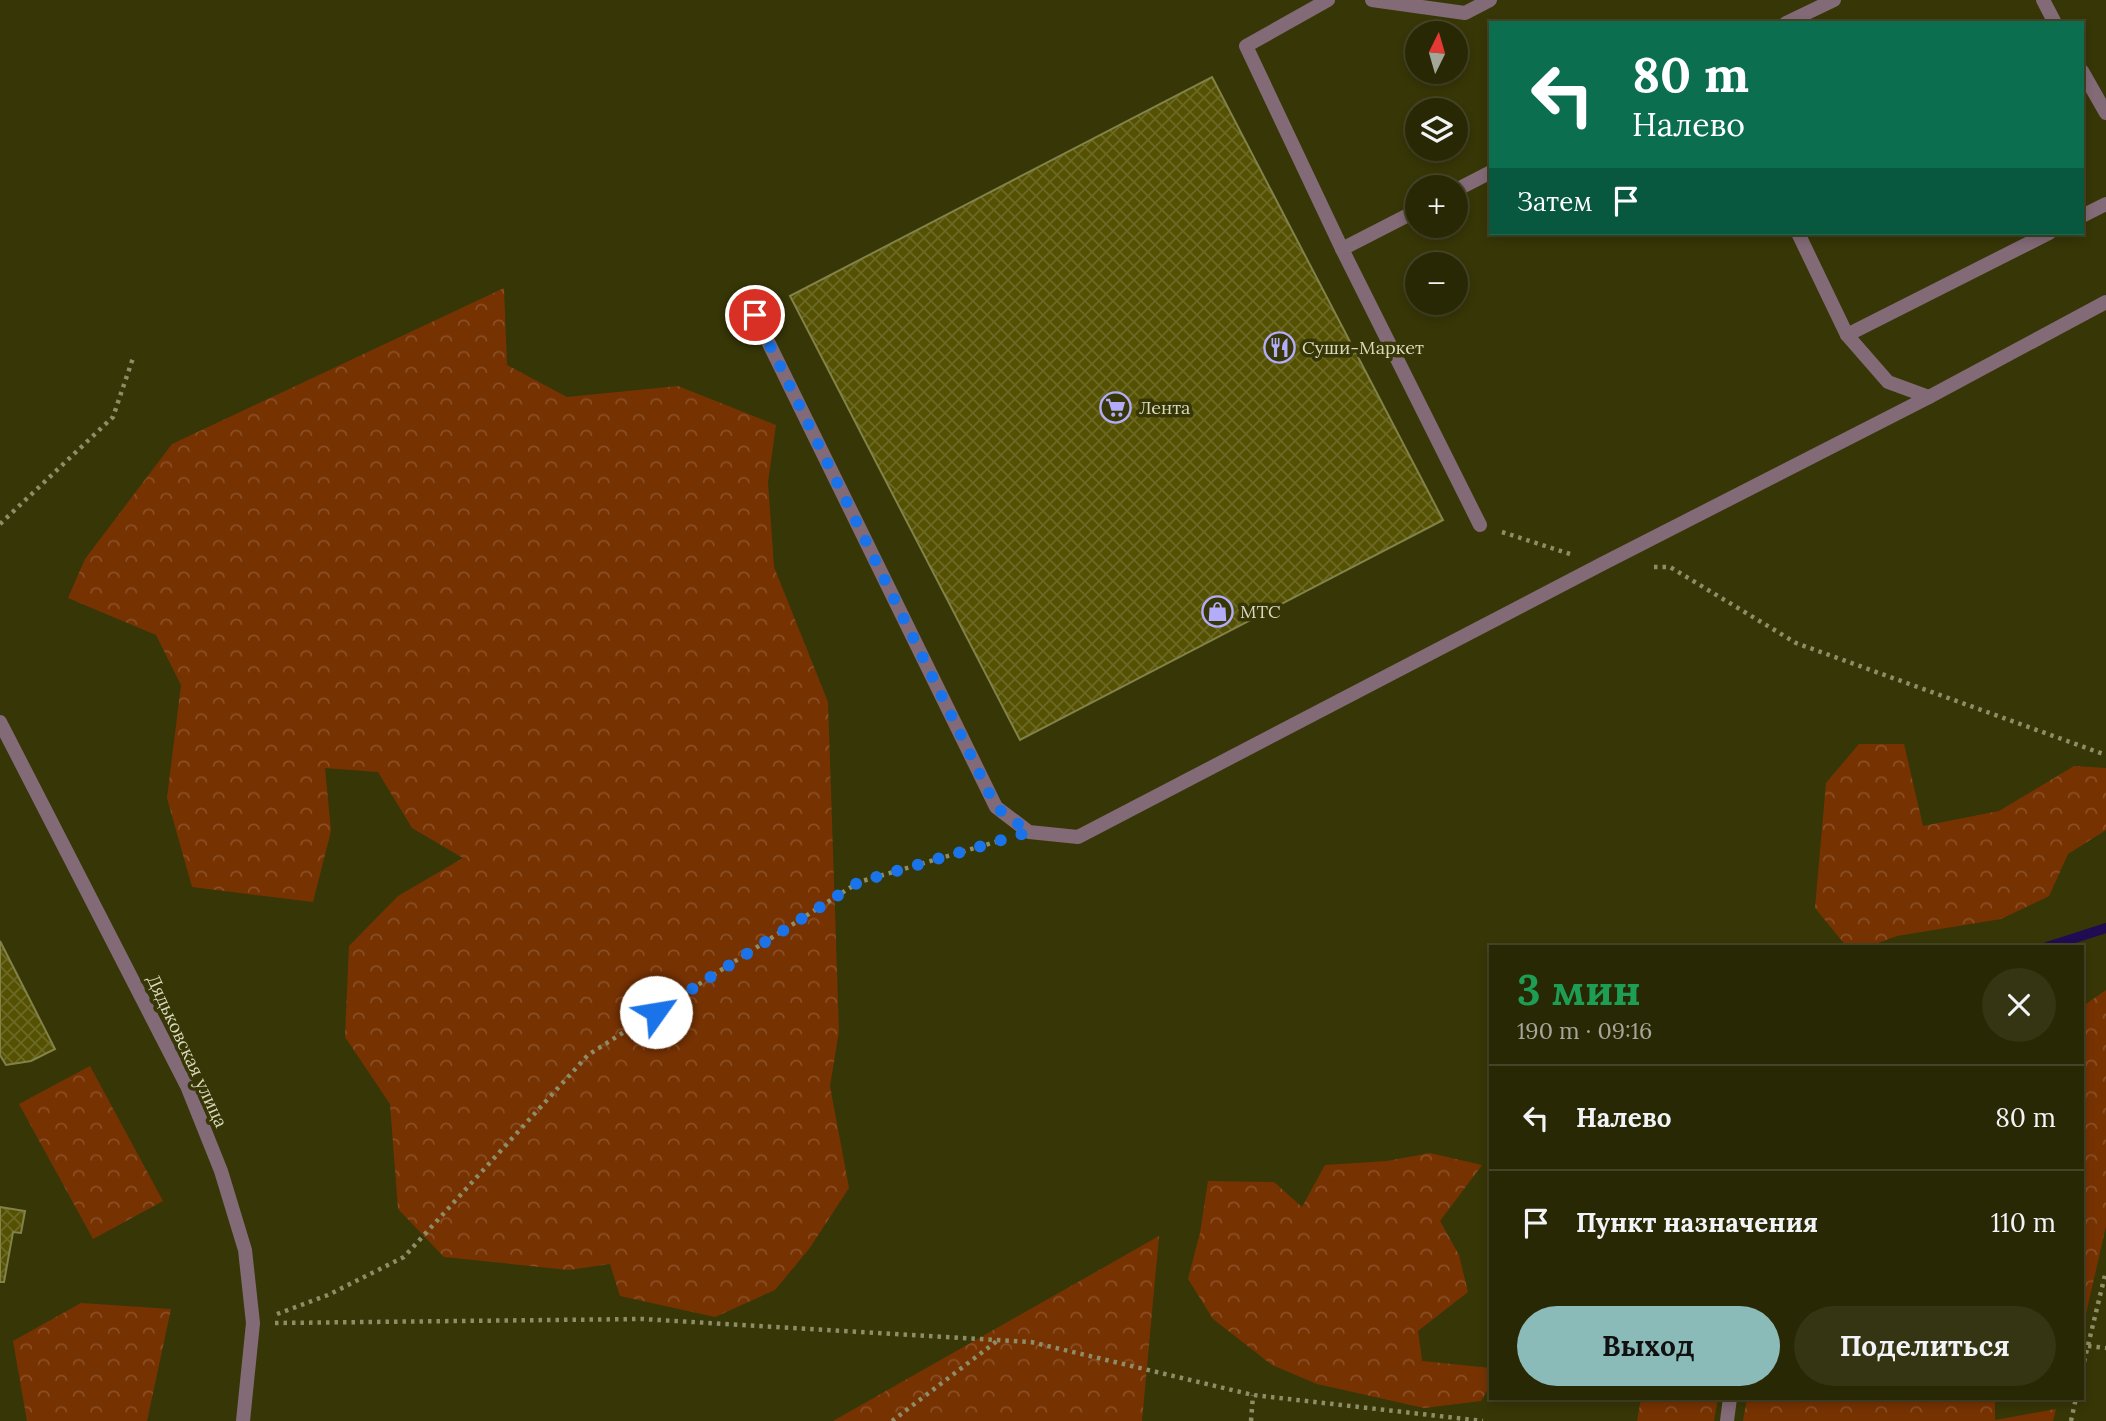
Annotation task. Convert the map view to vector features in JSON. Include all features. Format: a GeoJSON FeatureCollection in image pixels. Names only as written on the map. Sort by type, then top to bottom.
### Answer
{"type":"FeatureCollection","features":[{"type":"Feature","properties":{"kind":"street"},"geometry":{"type":"LineString","coordinates":[[1328,0],[1246,46],[1342,250],[1480,525]]}},
{"type":"Feature","properties":{"kind":"street"},"geometry":{"type":"LineString","coordinates":[[1372,0],[1465,13],[1490,0]]}},
{"type":"Feature","properties":{"kind":"street"},"geometry":{"type":"LineString","coordinates":[[1790,21],[1834,0]]}},
{"type":"Feature","properties":{"kind":"street"},"geometry":{"type":"LineString","coordinates":[[2043,0],[2054,21]]}},
{"type":"Feature","properties":{"kind":"street"},"geometry":{"type":"LineString","coordinates":[[2084,74],[2106,113]]}},
{"type":"Feature","properties":{"kind":"street"},"geometry":{"type":"LineString","coordinates":[[1468,184],[1489,173]]}},
{"type":"Feature","properties":{"kind":"street"},"geometry":{"type":"LineString","coordinates":[[2084,215],[2106,204]]}},
{"type":"Feature","properties":{"kind":"street"},"geometry":{"type":"LineString","coordinates":[[1342,250],[1405,217]]}},
{"type":"Feature","properties":{"kind":"street"},"geometry":{"type":"LineString","coordinates":[[1799,235],[1847,335],[1888,382],[1929,397]]}},
{"type":"Feature","properties":{"kind":"street"},"geometry":{"type":"LineString","coordinates":[[1847,335],[2045,235]]}},
{"type":"Feature","properties":{"kind":"street"},"geometry":{"type":"LineString","coordinates":[[755,315],[996,807],[1029,832],[1078,837],[1929,397],[2106,302]]}},
{"type":"Feature","properties":{"kind":"street","name":"Дядьковская улица"},"geometry":{"type":"LineString","coordinates":[[0,722],[187,1086],[221,1171],[245,1250],[253,1323],[243,1421]]}},
{"type":"Feature","properties":{"kind":"street"},"geometry":{"type":"LineString","coordinates":[[1727,1421],[1731,1400]]}},
{"type":"Feature","properties":{"kind":"path"},"geometry":{"type":"LineString","coordinates":[[0,524],[113,417],[134,355]]}},
{"type":"Feature","properties":{"kind":"path"},"geometry":{"type":"LineString","coordinates":[[1480,525],[1602,564],[1670,567],[1796,643],[2106,755]]}},
{"type":"Feature","properties":{"kind":"path"},"geometry":{"type":"LineString","coordinates":[[253,1323],[328,1294],[404,1256],[588,1055],[859,882],[1029,832]]}},
{"type":"Feature","properties":{"kind":"path"},"geometry":{"type":"LineString","coordinates":[[2084,1362],[2106,1271]]}},
{"type":"Feature","properties":{"kind":"path"},"geometry":{"type":"LineString","coordinates":[[253,1323],[642,1319],[1031,1342],[1253,1395],[1483,1421]]}},
{"type":"Feature","properties":{"kind":"path"},"geometry":{"type":"LineString","coordinates":[[892,1421],[998,1340]]}},
{"type":"Feature","properties":{"kind":"path"},"geometry":{"type":"LineString","coordinates":[[2088,1346],[2106,1348]]}},
{"type":"Feature","properties":{"kind":"path"},"geometry":{"type":"LineString","coordinates":[[1251,1421],[1253,1395]]}},
{"type":"Feature","properties":{"kind":"path"},"geometry":{"type":"LineString","coordinates":[[2071,1421],[2076,1400]]}},
{"type":"Feature","properties":{"kind":"green space"},"geometry":{"type":"Polygon","coordinates":[[[504,288],[507,365],[567,397],[678,386],[776,425],[768,482],[774,567],[828,702],[839,1031],[830,1086],[849,1188],[809,1249],[775,1290],[715,1317],[620,1296],[610,1264],[569,1270],[444,1257],[398,1209],[390,1104],[345,1037],[349,946],[398,896],[463,858],[412,828],[378,772],[325,768],[331,831],[313,902],[192,887],[167,798],[181,685],[156,635],[68,598],[85,559],[172,444],[504,288]]]}},
{"type":"Feature","properties":{"kind":"green space"},"geometry":{"type":"Polygon","coordinates":[[[1859,744],[1904,744],[1923,826],[1999,811],[2074,766],[2106,768],[2106,830],[2068,854],[2049,896],[2001,919],[1897,936],[1872,945],[1845,945],[1815,908],[1826,783],[1859,744]]]}},
{"type":"Feature","properties":{"kind":"green space"},"geometry":{"type":"Polygon","coordinates":[[[2106,990],[2106,1226],[2084,1323],[2084,1005],[2106,990]]]}},
{"type":"Feature","properties":{"kind":"green space"},"geometry":{"type":"Polygon","coordinates":[[[90,1066],[163,1201],[93,1239],[19,1104],[90,1066]]]}},
{"type":"Feature","properties":{"kind":"green space"},"geometry":{"type":"Polygon","coordinates":[[[1430,1153],[1482,1165],[1440,1221],[1459,1255],[1468,1292],[1418,1331],[1422,1361],[1489,1368],[1489,1387],[1481,1401],[1424,1408],[1317,1384],[1272,1365],[1213,1319],[1188,1279],[1200,1233],[1208,1181],[1274,1182],[1302,1207],[1325,1165],[1387,1161],[1430,1153]]]}},
{"type":"Feature","properties":{"kind":"green space"},"geometry":{"type":"Polygon","coordinates":[[[1159,1236],[1142,1421],[833,1421],[1159,1236]]]}},
{"type":"Feature","properties":{"kind":"green space"},"geometry":{"type":"Polygon","coordinates":[[[81,1303],[171,1309],[147,1421],[27,1421],[13,1341],[81,1303]]]}},
{"type":"Feature","properties":{"kind":"green space"},"geometry":{"type":"Polygon","coordinates":[[[1641,1400],[1718,1400],[1714,1421],[1637,1421],[1641,1400]]]}},
{"type":"Feature","properties":{"kind":"green space"},"geometry":{"type":"Polygon","coordinates":[[[1747,1400],[1995,1400],[1995,1420],[2056,1409],[2053,1421],[1743,1421],[1747,1400]]]}},
{"type":"Feature","properties":{"kind":"building","name":"Лента"},"geometry":{"type":"Polygon","coordinates":[[[1212,77],[1443,520],[1020,740],[790,296],[1212,77]]]}},
{"type":"Feature","properties":{"kind":"building"},"geometry":{"type":"Polygon","coordinates":[[[0,941],[55,1049],[31,1061],[6,1065],[0,1055],[0,941]]]}},
{"type":"Feature","properties":{"kind":"building"},"geometry":{"type":"Polygon","coordinates":[[[0,1207],[25,1211],[21,1233],[13,1232],[4,1282],[0,1282],[0,1207]]]}},
{"type":"Feature","properties":{"kind":"waterway"},"geometry":{"type":"LineString","coordinates":[[2053,945],[2106,928]]}},
{"type":"Feature","properties":{"kind":"place","name":"Суши-Маркет"},"geometry":{"type":"Point","coordinates":[1279,348]}},
{"type":"Feature","properties":{"kind":"place","name":"Лента"},"geometry":{"type":"Point","coordinates":[1116,408]}},
{"type":"Feature","properties":{"kind":"place","name":"МТС"},"geometry":{"type":"Point","coordinates":[1217,612]}},
{"type":"Feature","properties":{"kind":"route"},"geometry":{"type":"LineString","coordinates":[[656,1012],[859,882],[1029,832],[996,807],[755,315]]}}]}
